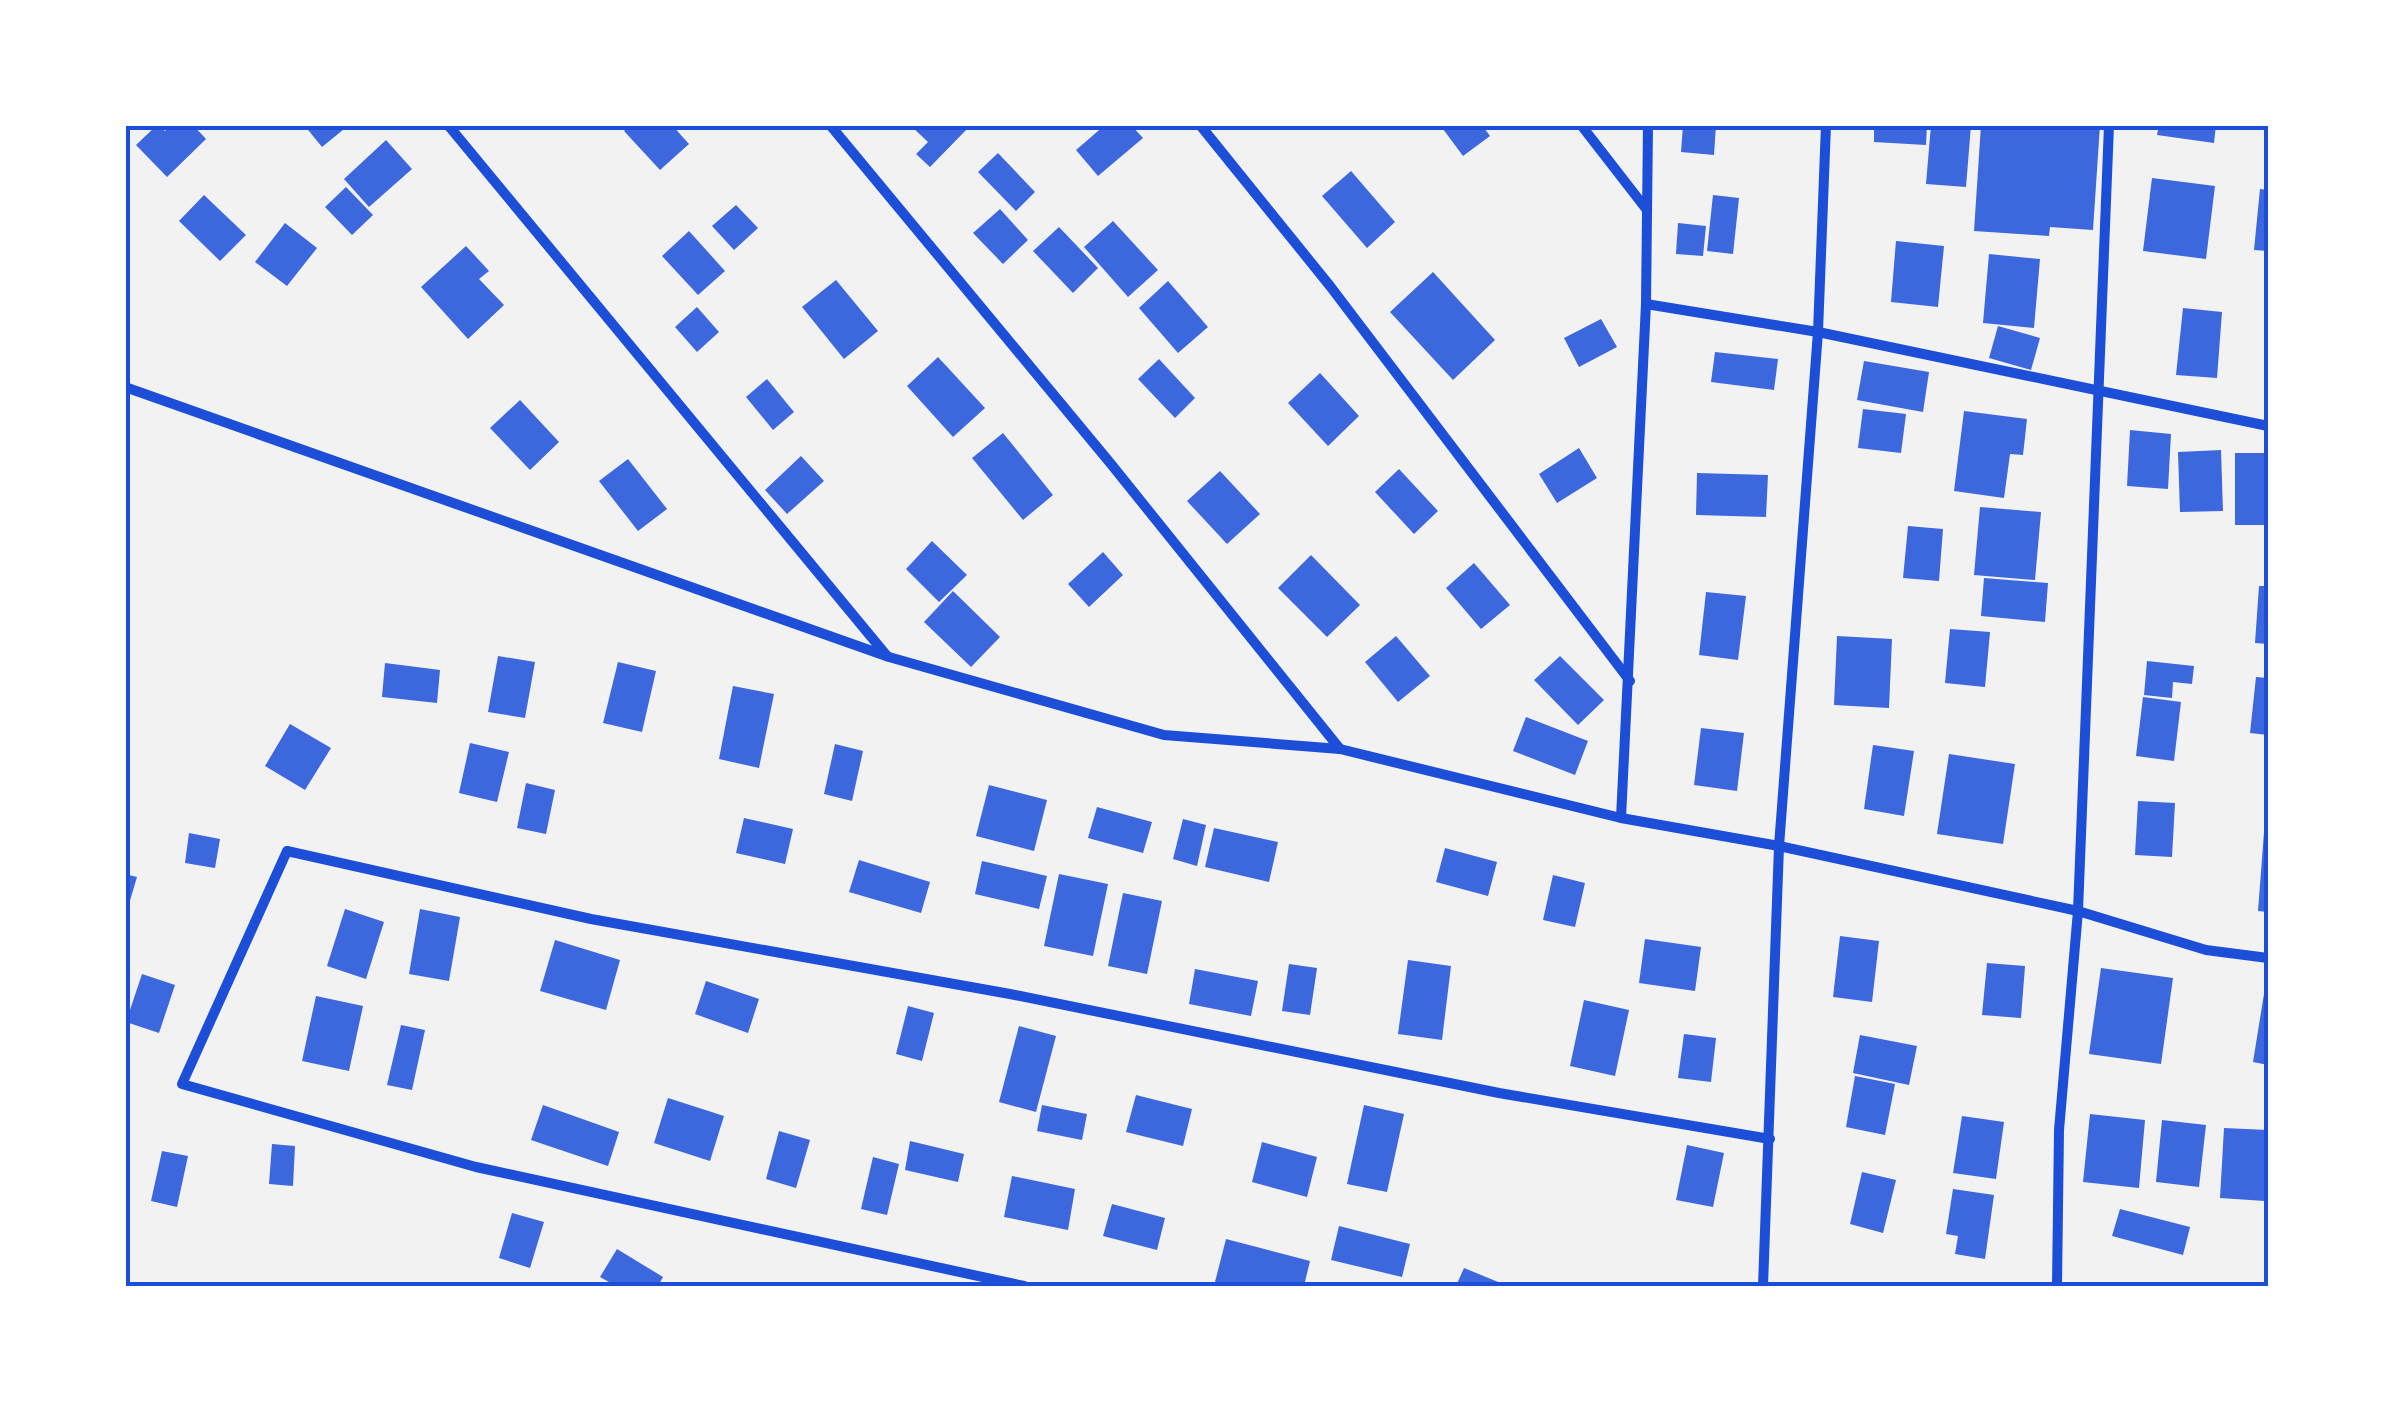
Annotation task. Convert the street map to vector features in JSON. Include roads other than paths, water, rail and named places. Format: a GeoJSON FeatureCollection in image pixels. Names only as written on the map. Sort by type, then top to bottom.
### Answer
{"type":"FeatureCollection","features":[{"type":"Feature","properties":{"kind":"street"},"geometry":{"type":"LineString","coordinates":[[448,125],[888,658]]}},
{"type":"Feature","properties":{"kind":"street"},"geometry":{"type":"LineString","coordinates":[[830,125],[1111,464],[1340,749]]}},
{"type":"Feature","properties":{"kind":"street"},"geometry":{"type":"LineString","coordinates":[[1200,125],[1330,286],[1630,681]]}},
{"type":"Feature","properties":{"kind":"street"},"geometry":{"type":"LineString","coordinates":[[1581,125],[1646,210]]}},
{"type":"Feature","properties":{"kind":"street"},"geometry":{"type":"LineString","coordinates":[[1621,818],[1646,304],[1648,125]]}},
{"type":"Feature","properties":{"kind":"street"},"geometry":{"type":"LineString","coordinates":[[1764,1286],[1779,846],[1818,332],[1826,125]]}},
{"type":"Feature","properties":{"kind":"street"},"geometry":{"type":"LineString","coordinates":[[2057,1286],[2059,1130],[2078,911],[2109,125]]}},
{"type":"Feature","properties":{"kind":"street"},"geometry":{"type":"LineString","coordinates":[[1646,304],[1818,332],[2268,426]]}},
{"type":"Feature","properties":{"kind":"street"},"geometry":{"type":"LineString","coordinates":[[125,387],[888,658],[1164,734],[1340,749],[1621,818],[1779,846],[2078,911],[2206,950],[2268,958]]}},
{"type":"Feature","properties":{"kind":"street"},"geometry":{"type":"LineString","coordinates":[[1024,1286],[476,1167],[182,1084],[288,851],[592,918],[1010,994],[1499,1093],[1770,1139]]}}]}
